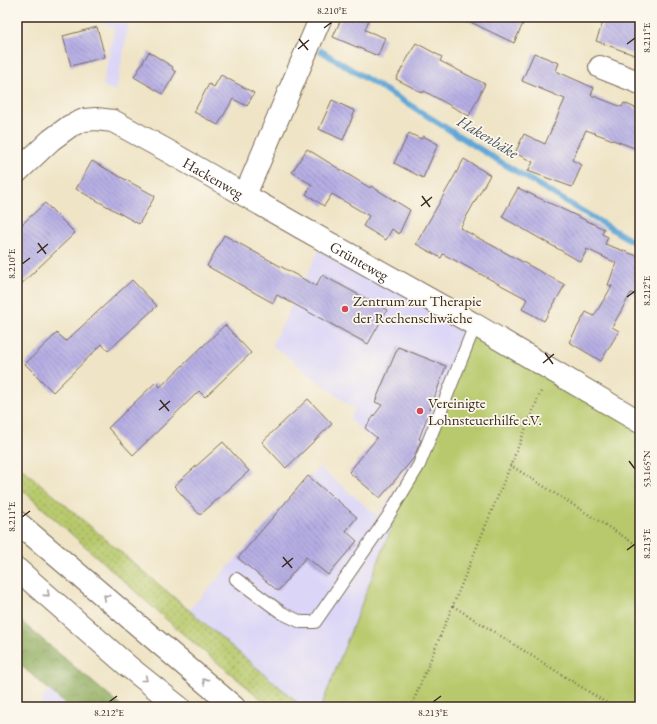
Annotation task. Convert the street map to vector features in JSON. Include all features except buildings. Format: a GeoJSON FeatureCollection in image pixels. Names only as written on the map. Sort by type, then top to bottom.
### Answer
{"type":"FeatureCollection","features":[{"type":"Feature","properties":{"kind":"main road","name":"Hackenweg"},"geometry":{"type":"LineString","coordinates":[[17,172],[51,140],[70,126],[84,120],[96,119],[113,121],[245,195],[321,17]]}},
{"type":"Feature","properties":{"kind":"main road"},"geometry":{"type":"LineString","coordinates":[[600,67],[640,83]]}},
{"type":"Feature","properties":{"kind":"main road","name":"Grünteweg"},"geometry":{"type":"LineString","coordinates":[[245,195],[476,325],[640,422]]}},
{"type":"Feature","properties":{"kind":"main road"},"geometry":{"type":"LineString","coordinates":[[17,522],[234,707]]}},
{"type":"Feature","properties":{"kind":"main road"},"geometry":{"type":"LineString","coordinates":[[17,569],[129,667],[179,707]]}},
{"type":"Feature","properties":{"kind":"lane"},"geometry":{"type":"LineString","coordinates":[[236,579],[282,613],[302,622],[315,622],[387,518],[419,465],[476,325]]}},
{"type":"Feature","properties":{"kind":"path"},"geometry":{"type":"LineString","coordinates":[[411,707],[550,370]]}},
{"type":"Feature","properties":{"kind":"path"},"geometry":{"type":"LineString","coordinates":[[510,464],[640,546]]}},
{"type":"Feature","properties":{"kind":"path"},"geometry":{"type":"LineString","coordinates":[[453,606],[613,707]]}},
{"type":"Feature","properties":{"kind":"shaded area"},"geometry":{"type":"Polygon","coordinates":[[[94,17],[130,17],[116,92],[103,86],[114,29],[94,17]]]}},
{"type":"Feature","properties":{"kind":"shaded area"},"geometry":{"type":"Polygon","coordinates":[[[324,240],[472,323],[321,707],[303,707],[189,610],[319,467],[378,516],[406,470],[349,419],[355,410],[272,345],[324,240]]]}},
{"type":"Feature","properties":{"kind":"shaded area"},"geometry":{"type":"Polygon","coordinates":[[[49,690],[69,707],[38,707],[49,690]]]}},
{"type":"Feature","properties":{"kind":"green space"},"geometry":{"type":"Polygon","coordinates":[[[472,323],[640,422],[640,707],[321,707],[472,323]]]}},
{"type":"Feature","properties":{"kind":"green space"},"geometry":{"type":"Polygon","coordinates":[[[17,464],[303,707],[271,707],[177,629],[17,485],[17,464]]]}},
{"type":"Feature","properties":{"kind":"green space"},"geometry":{"type":"Polygon","coordinates":[[[17,618],[122,707],[69,707],[17,662],[17,618]]]}},
{"type":"Feature","properties":{"kind":"waterway","name":"Hakenbäke"},"geometry":{"type":"LineString","coordinates":[[321,51],[640,246]]}},
{"type":"Feature","properties":{"kind":"place","name":"Zentrum zur Therapie der Rechenschwäche"},"geometry":{"type":"Point","coordinates":[345,309]}},
{"type":"Feature","properties":{"kind":"place","name":"Vereinigte Lohnsteuerhilfe e.V."},"geometry":{"type":"Point","coordinates":[420,411]}}]}
